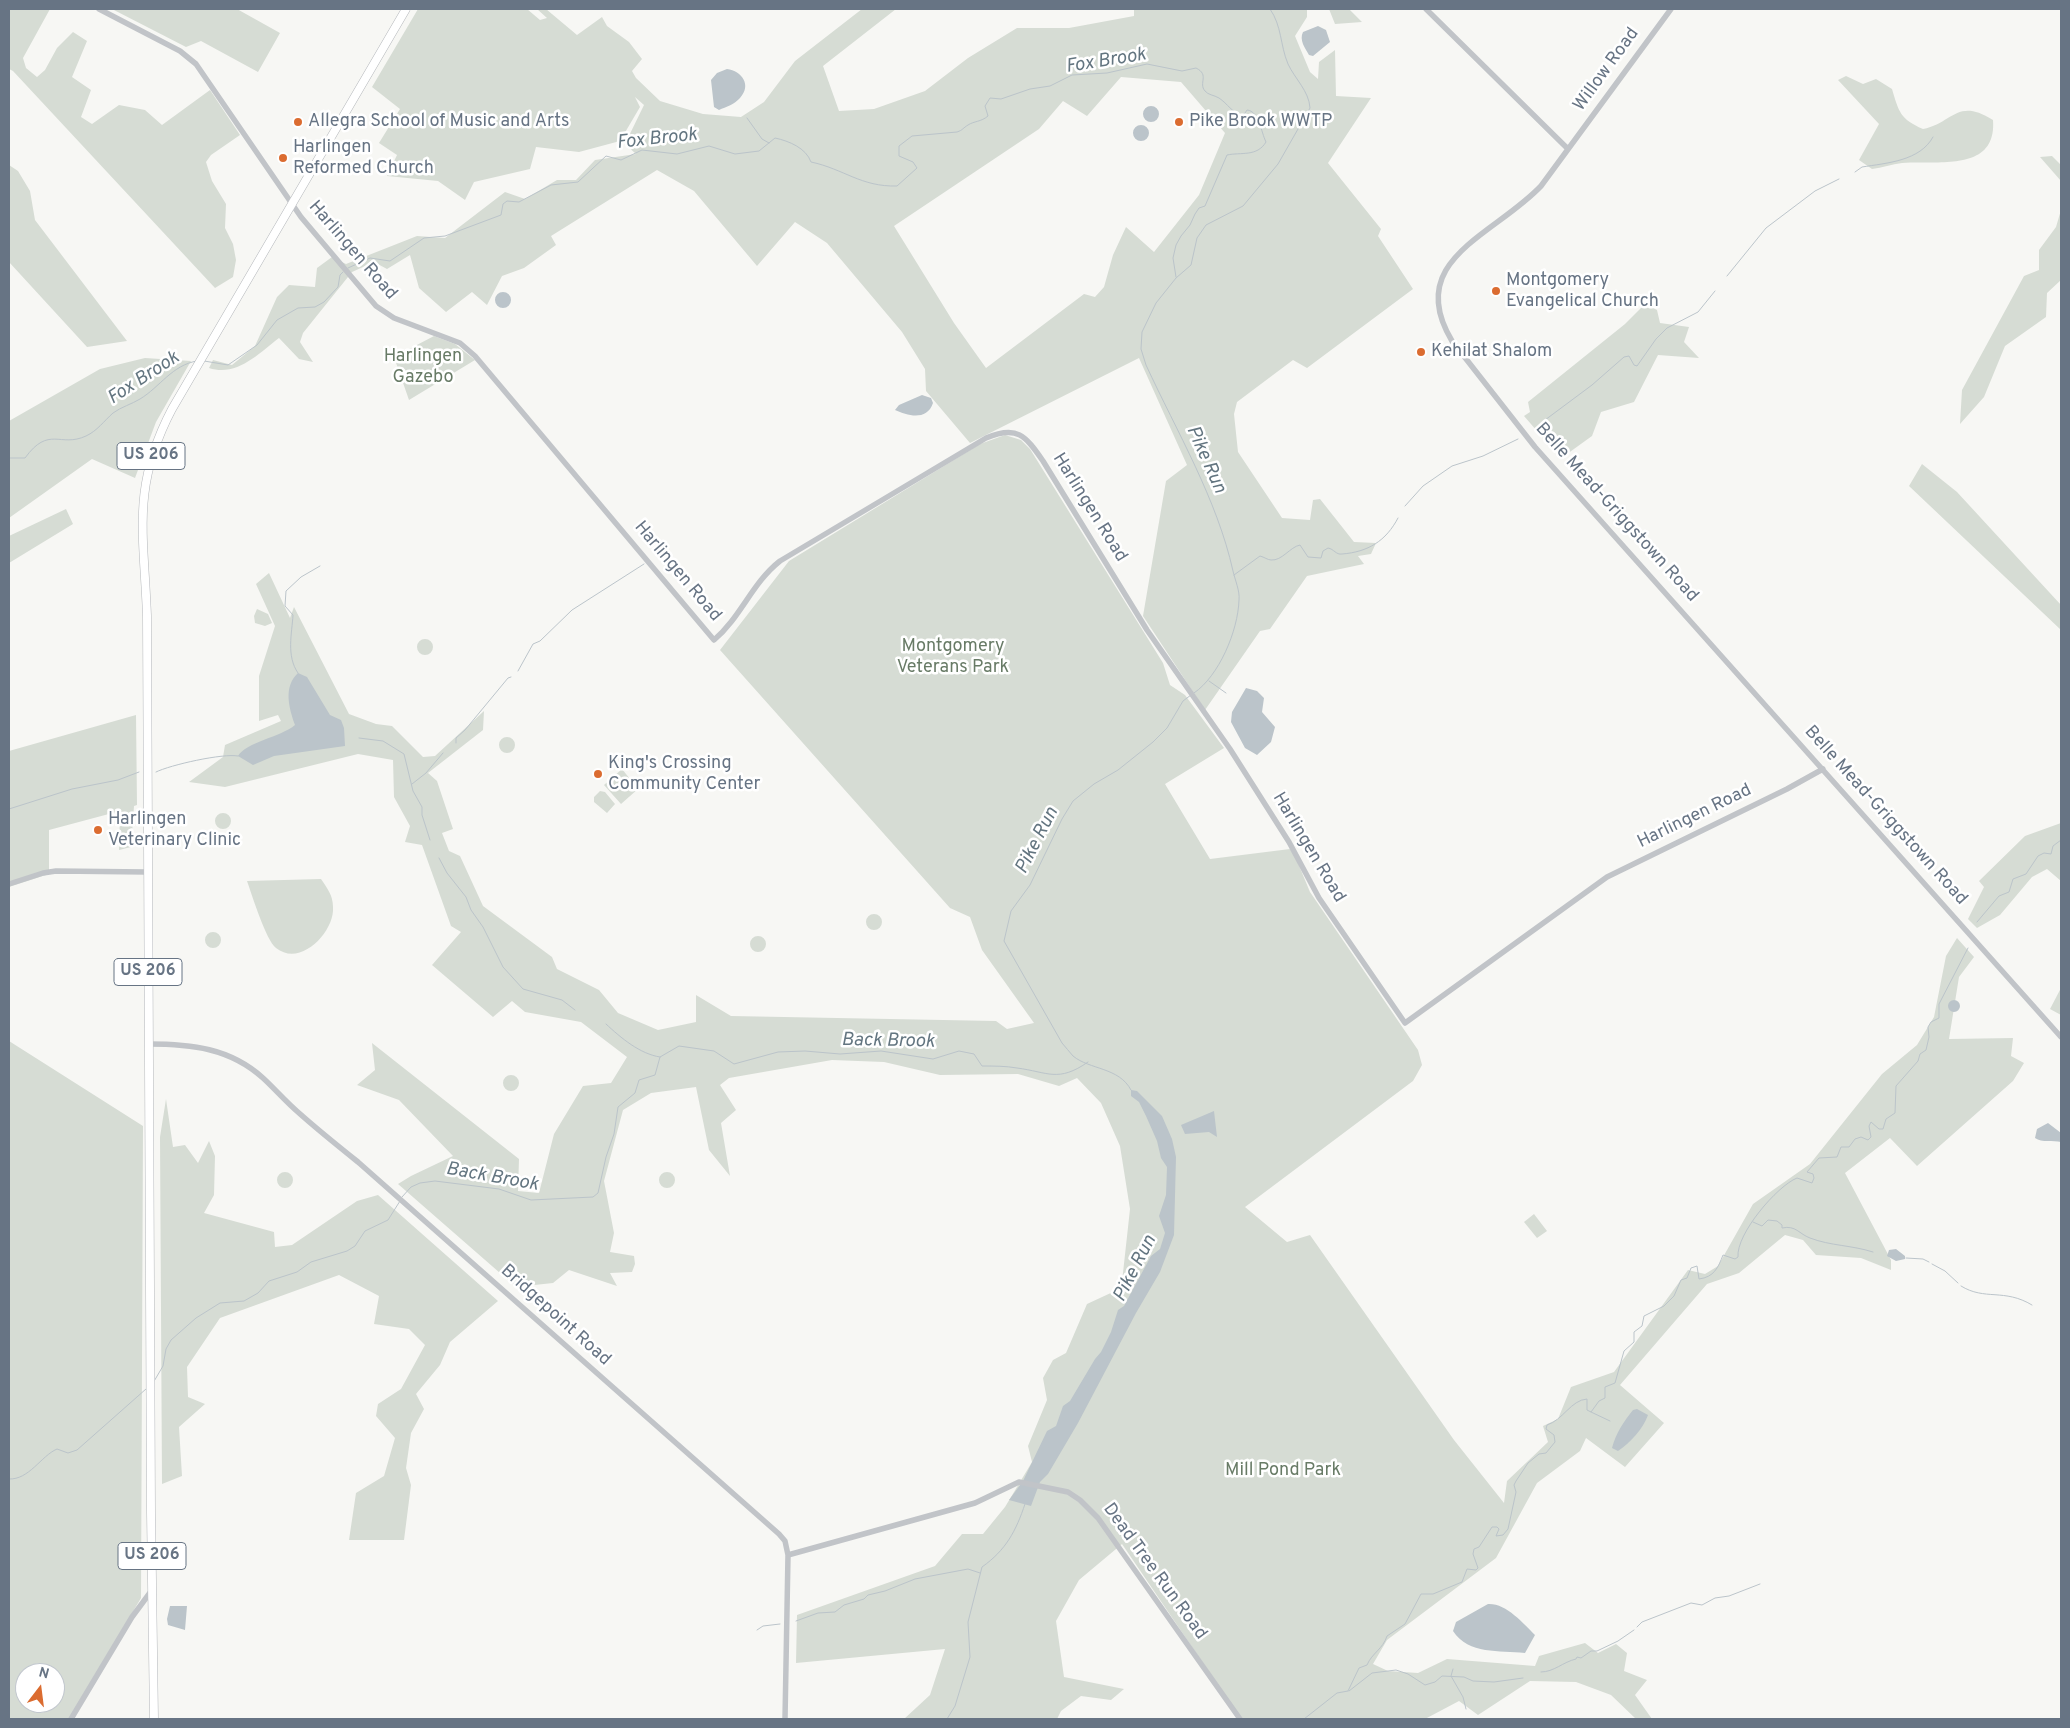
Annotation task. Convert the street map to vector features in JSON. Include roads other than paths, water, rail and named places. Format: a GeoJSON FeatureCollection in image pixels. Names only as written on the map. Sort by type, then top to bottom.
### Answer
{"type":"FeatureCollection","features":[{"type":"Feature","properties":{"kind":"highway","name":"US 206"},"geometry":{"type":"LineString","coordinates":[[154,1719],[150,1394],[146,616],[142,528],[143,496],[148,466],[157,440],[193,372],[406,9]]}},
{"type":"Feature","properties":{"kind":"street","name":"Harlingen Road"},"geometry":{"type":"LineString","coordinates":[[99,9],[180,51],[196,64],[292,204],[349,276],[382,312],[453,340],[476,356],[714,640],[732,622],[759,580],[780,561],[979,442],[1001,432],[1011,431],[1026,439],[1039,455],[1142,623],[1230,748],[1289,842],[1324,906],[1405,1023],[1611,875],[1787,789],[1823,769]]}},
{"type":"Feature","properties":{"kind":"street"},"geometry":{"type":"LineString","coordinates":[[1426,9],[1568,149]]}},
{"type":"Feature","properties":{"kind":"street","name":"Willow Road"},"geometry":{"type":"LineString","coordinates":[[1568,149],[1671,9]]}},
{"type":"Feature","properties":{"kind":"street","name":"Belle Mead-Griggstown Road"},"geometry":{"type":"LineString","coordinates":[[1568,149],[1528,200],[1466,247],[1448,266],[1442,275],[1437,296],[1442,325],[1452,342],[1524,434],[2061,1037]]}},
{"type":"Feature","properties":{"kind":"street"},"geometry":{"type":"LineString","coordinates":[[9,884],[32,876],[56,871],[148,872]]}},
{"type":"Feature","properties":{"kind":"street","name":"Bridgepoint Road"},"geometry":{"type":"LineString","coordinates":[[148,1044],[200,1046],[245,1064],[779,1534],[785,1541],[788,1555],[785,1719]]}},
{"type":"Feature","properties":{"kind":"street","name":"Dead Tree Run Road"},"geometry":{"type":"LineString","coordinates":[[788,1555],[967,1505],[1021,1482],[1072,1494],[1098,1518],[1240,1719]]}},
{"type":"Feature","properties":{"kind":"street"},"geometry":{"type":"LineString","coordinates":[[71,1719],[132,1617],[152,1590]]}},
{"type":"Feature","properties":{"kind":"waterway","name":"Pike Run"},"geometry":{"type":"LineString","coordinates":[[1194,693],[1211,676],[1226,652],[1238,612],[1239,593],[1226,544],[1207,492],[1146,365],[1141,349],[1142,332],[1156,303],[1176,278],[1191,265],[1197,238],[1206,225],[1243,206],[1278,164],[1310,108],[1307,96],[1288,64],[1277,22],[1270,9]]}},
{"type":"Feature","properties":{"kind":"waterway","name":"Fox Brook"},"geometry":{"type":"LineString","coordinates":[[348,268],[370,258],[390,261],[424,238],[445,236],[501,215],[503,204],[507,201],[519,202],[551,185],[578,182],[606,156],[621,160],[642,150],[677,154],[709,146],[735,154],[759,151],[775,138],[786,141],[801,149],[811,162],[873,184],[897,186],[917,168],[913,162],[899,156],[899,146],[912,136],[957,132],[988,116],[985,106],[990,98],[1001,99],[1030,89],[1050,86],[1072,75],[1107,73],[1147,64],[1182,71],[1196,68],[1202,73],[1203,88],[1206,92],[1219,98],[1243,116],[1247,110],[1254,114],[1266,142],[1262,147],[1253,152],[1227,155],[1205,206],[1199,208],[1176,245],[1173,258],[1176,277]]}},
{"type":"Feature","properties":{"kind":"waterway"},"geometry":{"type":"LineString","coordinates":[[747,118],[762,139],[769,143]]}},
{"type":"Feature","properties":{"kind":"waterway"},"geometry":{"type":"LineString","coordinates":[[1855,172],[1862,167],[1902,160],[1911,156],[1927,145],[1933,137]]}},
{"type":"Feature","properties":{"kind":"waterway"},"geometry":{"type":"LineString","coordinates":[[1727,276],[1766,228],[1815,191],[1839,179]]}},
{"type":"Feature","properties":{"kind":"waterway","name":"Fox Brook"},"geometry":{"type":"LineString","coordinates":[[204,361],[228,365],[257,345],[277,320],[298,308],[315,307],[324,302],[338,287],[340,275],[343,272]]}},
{"type":"Feature","properties":{"kind":"waterway"},"geometry":{"type":"LineString","coordinates":[[1541,423],[1592,385],[1624,357],[1629,356],[1634,365],[1637,366],[1656,339],[1667,328],[1698,312],[1715,291]]}},
{"type":"Feature","properties":{"kind":"waterway","name":"Fox Brook"},"geometry":{"type":"LineString","coordinates":[[9,458],[25,458],[41,442],[55,439],[77,439],[90,434],[113,413],[137,401],[180,367],[197,361]]}},
{"type":"Feature","properties":{"kind":"waterway"},"geometry":{"type":"LineString","coordinates":[[1405,506],[1423,486],[1452,466],[1483,456],[1518,439]]}},
{"type":"Feature","properties":{"kind":"waterway"},"geometry":{"type":"LineString","coordinates":[[1234,575],[1260,556],[1275,560],[1300,545],[1308,557],[1321,558],[1323,551],[1328,548],[1340,554],[1360,551],[1382,539],[1398,518]]}},
{"type":"Feature","properties":{"kind":"waterway"},"geometry":{"type":"LineString","coordinates":[[518,671],[533,644],[540,641],[572,610],[644,564]]}},
{"type":"Feature","properties":{"kind":"waterway"},"geometry":{"type":"LineString","coordinates":[[298,673],[292,659],[293,615],[285,606],[286,591],[301,577],[320,566]]}},
{"type":"Feature","properties":{"kind":"waterway"},"geometry":{"type":"LineString","coordinates":[[456,743],[456,738],[465,730],[508,678],[511,677]]}},
{"type":"Feature","properties":{"kind":"waterway"},"geometry":{"type":"LineString","coordinates":[[1209,681],[1226,693]]}},
{"type":"Feature","properties":{"kind":"waterway","name":"Pike Run"},"geometry":{"type":"LineString","coordinates":[[1131,1090],[1119,1077],[1080,1061],[1070,1053],[1062,1043],[1004,941],[1011,911],[1030,885],[1062,819],[1073,801],[1094,784],[1118,770],[1153,742],[1167,728],[1183,701],[1191,695]]}},
{"type":"Feature","properties":{"kind":"waterway"},"geometry":{"type":"LineString","coordinates":[[359,738],[383,741],[404,754],[413,791],[422,807],[422,815],[430,840]]}},
{"type":"Feature","properties":{"kind":"waterway"},"geometry":{"type":"LineString","coordinates":[[412,784],[426,773],[443,753]]}},
{"type":"Feature","properties":{"kind":"waterway"},"geometry":{"type":"LineString","coordinates":[[156,772],[197,760],[221,756],[238,756]]}},
{"type":"Feature","properties":{"kind":"waterway"},"geometry":{"type":"LineString","coordinates":[[9,809],[72,789],[118,780],[139,772]]}},
{"type":"Feature","properties":{"kind":"waterway"},"geometry":{"type":"LineString","coordinates":[[1977,922],[1999,896],[2009,892],[2013,879],[2026,874],[2038,856],[2044,853],[2051,854],[2053,846],[2061,840]]}},
{"type":"Feature","properties":{"kind":"waterway"},"geometry":{"type":"LineString","coordinates":[[439,858],[447,873],[466,897],[471,910],[483,927],[503,967],[523,989],[562,1000],[575,1010]]}},
{"type":"Feature","properties":{"kind":"waterway"},"geometry":{"type":"LineString","coordinates":[[1304,1719],[1337,1693],[1348,1691],[1359,1668],[1367,1665],[1387,1636],[1405,1624],[1421,1594],[1433,1594],[1462,1582],[1467,1569],[1476,1570],[1478,1568],[1473,1554],[1474,1549],[1479,1547],[1492,1527],[1499,1529],[1496,1536],[1503,1535],[1508,1529],[1516,1492],[1514,1485],[1516,1481],[1528,1463],[1539,1454],[1546,1453],[1555,1442],[1554,1435],[1546,1429],[1547,1425],[1558,1419],[1581,1400],[1587,1399],[1587,1410],[1591,1412],[1599,1401],[1605,1398],[1605,1387],[1615,1383],[1624,1351],[1634,1342],[1634,1332],[1642,1326],[1644,1316],[1664,1306],[1674,1296],[1681,1280],[1687,1278],[1691,1268],[1697,1266],[1699,1279],[1704,1278],[1715,1271],[1723,1255],[1735,1259],[1738,1257],[1739,1247],[1751,1224],[1779,1190],[1797,1178],[1812,1183],[1813,1174],[1807,1172],[1819,1158],[1837,1157],[1841,1147],[1849,1147],[1855,1139],[1861,1137],[1868,1140],[1871,1137],[1869,1126],[1871,1122],[1879,1129],[1883,1129],[1886,1119],[1895,1113],[1896,1086],[1918,1061],[1920,1054],[1926,1050],[1929,1037],[1928,1027],[1931,1022],[1939,1018],[1939,1004],[1968,948]]}},
{"type":"Feature","properties":{"kind":"waterway"},"geometry":{"type":"LineString","coordinates":[[606,1024],[624,1040],[638,1049],[660,1057]]}},
{"type":"Feature","properties":{"kind":"waterway","name":"Back Brook"},"geometry":{"type":"LineString","coordinates":[[402,1197],[411,1187],[420,1183],[435,1181],[499,1189],[531,1200],[593,1197],[598,1193],[606,1157],[614,1134],[618,1107],[635,1093],[639,1080],[655,1075],[660,1057],[679,1046],[714,1051],[734,1064],[778,1052],[805,1051],[840,1054],[881,1051],[933,1059],[959,1051],[974,1054],[982,1066],[1013,1067],[1053,1074],[1069,1072],[1088,1062]]}},
{"type":"Feature","properties":{"kind":"waterway","name":"Back Brook"},"geometry":{"type":"LineString","coordinates":[[153,1383],[163,1366],[166,1349],[171,1340],[196,1318],[220,1303],[244,1301],[258,1293],[269,1281],[297,1272],[311,1262],[347,1251],[355,1246],[365,1231],[388,1220],[400,1201]]}},
{"type":"Feature","properties":{"kind":"waterway"},"geometry":{"type":"LineString","coordinates":[[1753,1222],[1762,1226],[1768,1220],[1777,1221],[1782,1225],[1782,1228],[1794,1229],[1818,1241],[1873,1252]]}},
{"type":"Feature","properties":{"kind":"waterway"},"geometry":{"type":"LineString","coordinates":[[1906,1258],[1923,1259],[1929,1262]]}},
{"type":"Feature","properties":{"kind":"waterway"},"geometry":{"type":"LineString","coordinates":[[1932,1264],[1945,1271],[1958,1283]]}},
{"type":"Feature","properties":{"kind":"waterway"},"geometry":{"type":"LineString","coordinates":[[1961,1286],[1978,1293],[2012,1297],[2032,1305]]}},
{"type":"Feature","properties":{"kind":"waterway","name":"Back Brook"},"geometry":{"type":"LineString","coordinates":[[9,1479],[23,1476],[57,1449],[68,1453],[77,1450],[146,1389]]}},
{"type":"Feature","properties":{"kind":"waterway"},"geometry":{"type":"LineString","coordinates":[[1591,1412],[1610,1421]]}},
{"type":"Feature","properties":{"kind":"waterway","name":"Pike Run"},"geometry":{"type":"LineString","coordinates":[[947,1719],[955,1706],[970,1657],[968,1622],[982,1567],[1004,1547],[1018,1523],[1025,1504]]}},
{"type":"Feature","properties":{"kind":"waterway"},"geometry":{"type":"LineString","coordinates":[[796,1621],[818,1613],[835,1612],[844,1605],[864,1599],[868,1595],[885,1591],[915,1579],[968,1569],[980,1573]]}},
{"type":"Feature","properties":{"kind":"waterway"},"geometry":{"type":"LineString","coordinates":[[1637,1627],[1642,1622],[1691,1603],[1702,1605],[1715,1598],[1729,1596],[1760,1584]]}},
{"type":"Feature","properties":{"kind":"waterway"},"geometry":{"type":"LineString","coordinates":[[757,1630],[763,1626],[780,1624]]}},
{"type":"Feature","properties":{"kind":"waterway"},"geometry":{"type":"LineString","coordinates":[[1541,1672],[1554,1669],[1577,1657],[1581,1658],[1591,1651],[1597,1651],[1618,1641],[1634,1630]]}},
{"type":"Feature","properties":{"kind":"waterway"},"geometry":{"type":"LineString","coordinates":[[1453,1669],[1451,1676],[1463,1697],[1466,1709]]}},
{"type":"Feature","properties":{"kind":"waterway"},"geometry":{"type":"LineString","coordinates":[[1349,1691],[1372,1673],[1396,1670],[1408,1674],[1425,1685],[1435,1682],[1442,1676],[1464,1677],[1473,1681],[1494,1682],[1523,1678]]}},
{"type":"Feature","properties":{"kind":"place","name":"Allegra School of Music and Arts"},"geometry":{"type":"Point","coordinates":[298,122]}},
{"type":"Feature","properties":{"kind":"place","name":"Pike Brook WWTP"},"geometry":{"type":"Point","coordinates":[1179,122]}},
{"type":"Feature","properties":{"kind":"place","name":"Harlingen Reformed Church"},"geometry":{"type":"Point","coordinates":[283,158]}},
{"type":"Feature","properties":{"kind":"place","name":"Montgomery Evangelical Church"},"geometry":{"type":"Point","coordinates":[1496,291]}},
{"type":"Feature","properties":{"kind":"place","name":"Kehilat Shalom"},"geometry":{"type":"Point","coordinates":[1421,352]}},
{"type":"Feature","properties":{"kind":"place","name":"King's Crossing Community Center"},"geometry":{"type":"Point","coordinates":[598,774]}},
{"type":"Feature","properties":{"kind":"place","name":"Harlingen Veterinary Clinic"},"geometry":{"type":"Point","coordinates":[98,830]}},
{"type":"Feature","properties":{"kind":"park label","name":"Harlingen Gazebo"},"geometry":{"type":"Point","coordinates":[423,367]}},
{"type":"Feature","properties":{"kind":"park label","name":"Montgomery Veterans Park"},"geometry":{"type":"Point","coordinates":[953,658]}},
{"type":"Feature","properties":{"kind":"park label","name":"Mill Pond Park"},"geometry":{"type":"Point","coordinates":[1283,1471]}}]}
